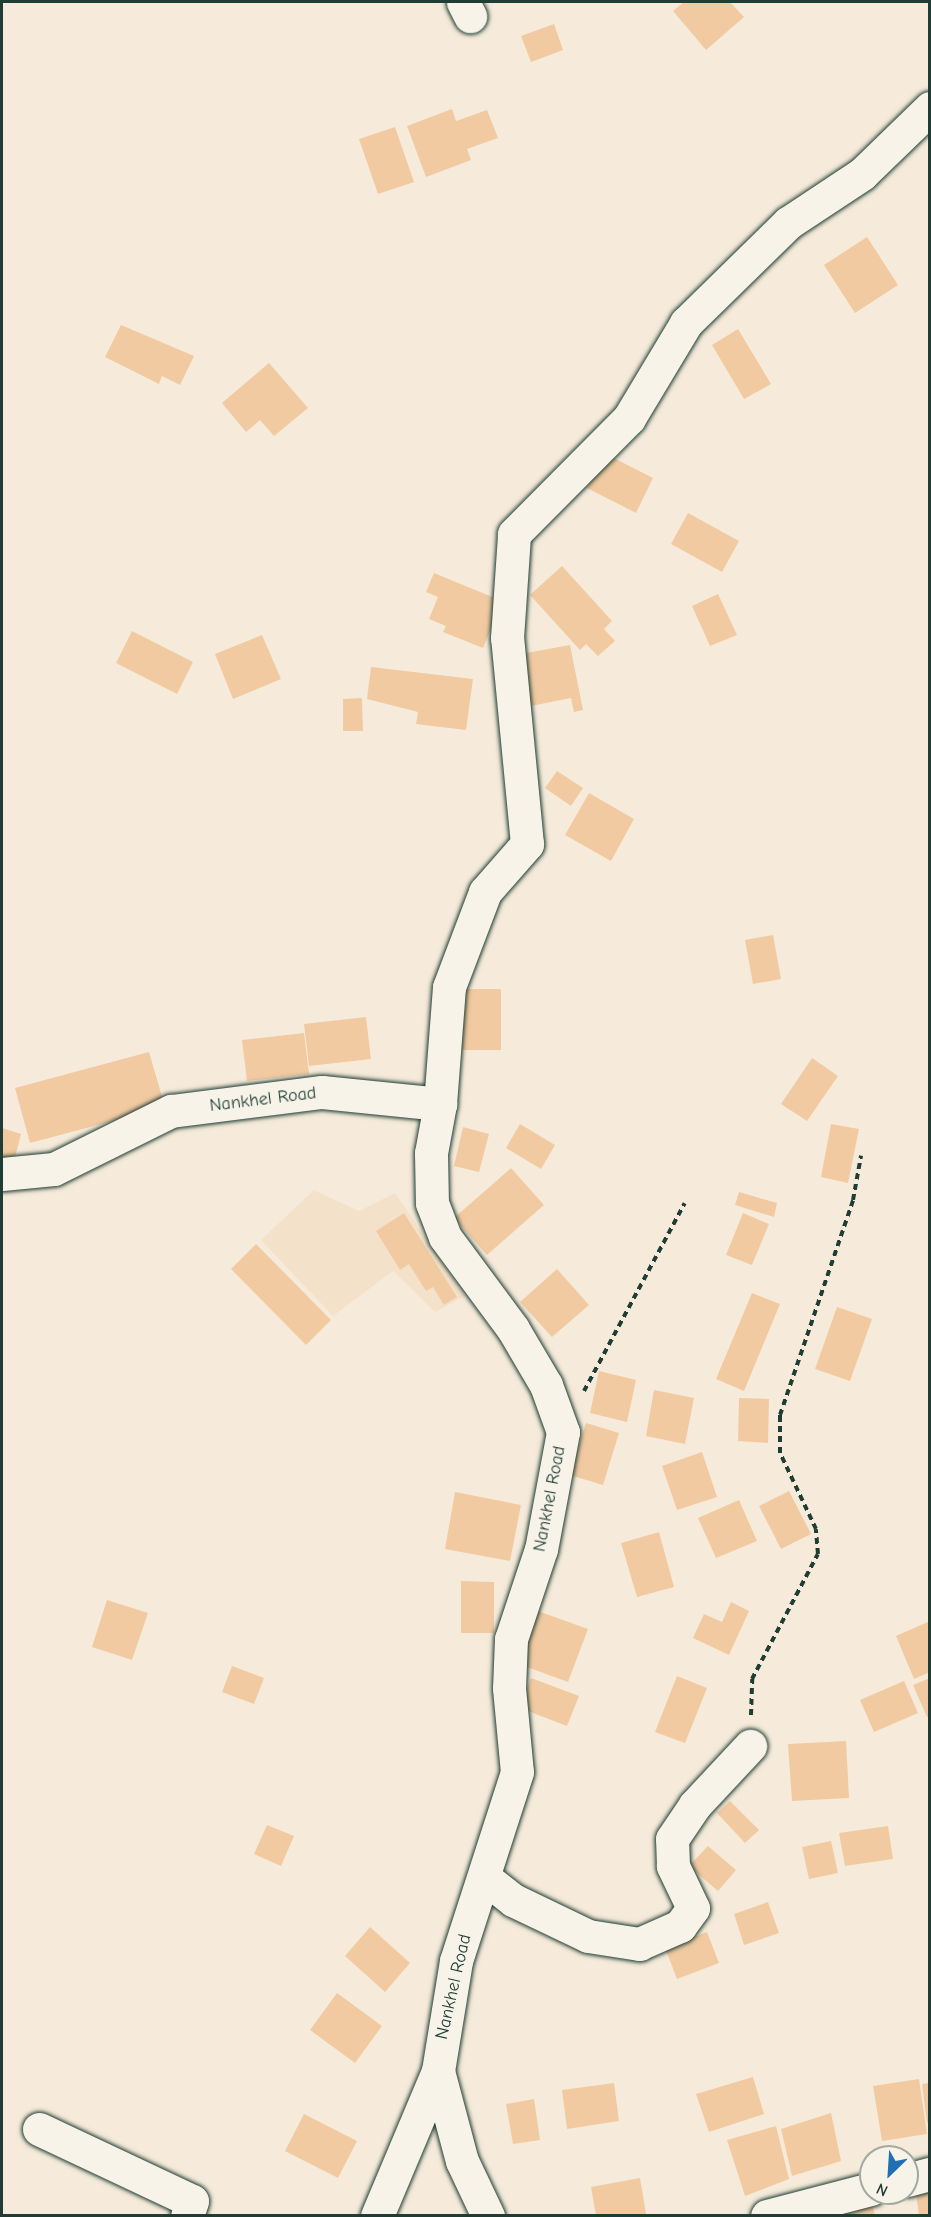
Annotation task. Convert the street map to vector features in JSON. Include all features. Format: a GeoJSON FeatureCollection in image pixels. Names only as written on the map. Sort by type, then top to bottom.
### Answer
{"type":"FeatureCollection","features":[{"type":"Feature","properties":{"kind":"street"},"geometry":{"type":"LineString","coordinates":[[440,1104],[449,987],[485,892],[527,844],[507,638],[514,534],[629,418],[686,323],[788,223],[862,174],[930,108]]}},
{"type":"Feature","properties":{"kind":"street","name":"Nankhel Road"},"geometry":{"type":"LineString","coordinates":[[2,1174],[54,1169],[171,1111],[322,1092],[440,1104],[431,1153],[432,1203],[445,1237],[513,1329],[546,1385],[563,1432],[541,1549],[511,1640],[509,1688],[518,1772],[456,1961],[438,2071],[462,2161],[488,2216]]}},
{"type":"Feature","properties":{"kind":"street"},"geometry":{"type":"LineString","coordinates":[[485,1878],[513,1900],[588,1936],[639,1944],[680,1926],[693,1908],[673,1866],[672,1839],[695,1805],[750,1746]]}},
{"type":"Feature","properties":{"kind":"street"},"geometry":{"type":"LineString","coordinates":[[377,2216],[438,2071]]}},
{"type":"Feature","properties":{"kind":"street"},"geometry":{"type":"LineString","coordinates":[[39,2128],[192,2201],[187,2216]]}},
{"type":"Feature","properties":{"kind":"street"},"geometry":{"type":"LineString","coordinates":[[767,2216],[859,2192]]}},
{"type":"Feature","properties":{"kind":"path"},"geometry":{"type":"LineString","coordinates":[[750,1746],[752,1679],[818,1554],[816,1529],[780,1453],[780,1416],[853,1200],[861,1156]]}},
{"type":"Feature","properties":{"kind":"path"},"geometry":{"type":"LineString","coordinates":[[563,1432],[685,1203]]}},
{"type":"Feature","properties":{"kind":"shaded area"},"geometry":{"type":"Polygon","coordinates":[[[314,1190],[359,1211],[395,1193],[465,1296],[435,1312],[393,1271],[333,1316],[261,1240],[314,1190]]]}},
{"type":"Feature","properties":{"kind":"building"},"geometry":{"type":"Polygon","coordinates":[[[684,2],[730,2],[744,17],[706,50],[673,11],[684,2]]]}},
{"type":"Feature","properties":{"kind":"building"},"geometry":{"type":"Polygon","coordinates":[[[554,24],[563,50],[531,62],[521,36],[554,24]]]}},
{"type":"Feature","properties":{"kind":"building"},"geometry":{"type":"Polygon","coordinates":[[[452,109],[456,121],[487,110],[498,138],[467,149],[471,160],[426,177],[407,126],[452,109]]]}},
{"type":"Feature","properties":{"kind":"building"},"geometry":{"type":"Polygon","coordinates":[[[395,127],[414,182],[378,194],[359,139],[395,127]]]}},
{"type":"Feature","properties":{"kind":"building"},"geometry":{"type":"Polygon","coordinates":[[[867,237],[898,285],[855,313],[824,265],[867,237]]]}},
{"type":"Feature","properties":{"kind":"building"},"geometry":{"type":"Polygon","coordinates":[[[121,325],[194,356],[180,385],[162,376],[159,384],[105,357],[121,325]]]}},
{"type":"Feature","properties":{"kind":"building"},"geometry":{"type":"Polygon","coordinates":[[[738,329],[771,384],[744,399],[712,345],[738,329]]]}},
{"type":"Feature","properties":{"kind":"building"},"geometry":{"type":"Polygon","coordinates":[[[269,363],[308,408],[274,436],[260,420],[246,432],[222,403],[269,363]]]}},
{"type":"Feature","properties":{"kind":"building"},"geometry":{"type":"Polygon","coordinates":[[[604,453],[653,478],[636,513],[587,488],[604,453]]]}},
{"type":"Feature","properties":{"kind":"building"},"geometry":{"type":"Polygon","coordinates":[[[688,513],[739,541],[722,572],[671,544],[688,513]]]}},
{"type":"Feature","properties":{"kind":"building"},"geometry":{"type":"Polygon","coordinates":[[[562,566],[612,621],[604,629],[615,641],[598,656],[586,644],[580,650],[530,595],[562,566]]]}},
{"type":"Feature","properties":{"kind":"building"},"geometry":{"type":"Polygon","coordinates":[[[434,573],[502,601],[483,648],[443,632],[446,626],[429,619],[438,597],[426,592],[434,573]]]}},
{"type":"Feature","properties":{"kind":"building"},"geometry":{"type":"Polygon","coordinates":[[[718,594],[737,635],[710,646],[692,606],[718,594]]]}},
{"type":"Feature","properties":{"kind":"building"},"geometry":{"type":"Polygon","coordinates":[[[132,631],[193,662],[177,694],[116,663],[132,631]]]}},
{"type":"Feature","properties":{"kind":"building"},"geometry":{"type":"Polygon","coordinates":[[[262,635],[281,679],[233,699],[215,654],[262,635]]]}},
{"type":"Feature","properties":{"kind":"building"},"geometry":{"type":"Polygon","coordinates":[[[570,645],[583,710],[574,712],[571,698],[531,706],[521,654],[570,645]]]}},
{"type":"Feature","properties":{"kind":"building"},"geometry":{"type":"Polygon","coordinates":[[[371,667],[473,679],[466,730],[416,724],[418,712],[367,699],[371,667]]]}},
{"type":"Feature","properties":{"kind":"building"},"geometry":{"type":"Polygon","coordinates":[[[362,698],[363,731],[343,731],[343,699],[362,698]]]}},
{"type":"Feature","properties":{"kind":"building"},"geometry":{"type":"Polygon","coordinates":[[[557,771],[583,788],[571,806],[545,788],[557,771]]]}},
{"type":"Feature","properties":{"kind":"building"},"geometry":{"type":"Polygon","coordinates":[[[589,793],[634,819],[611,861],[565,835],[589,793]]]}},
{"type":"Feature","properties":{"kind":"building"},"geometry":{"type":"Polygon","coordinates":[[[773,935],[781,979],[753,984],[745,940],[773,935]]]}},
{"type":"Feature","properties":{"kind":"building"},"geometry":{"type":"Polygon","coordinates":[[[457,989],[501,989],[501,1050],[457,1050],[457,989]]]}},
{"type":"Feature","properties":{"kind":"building"},"geometry":{"type":"Polygon","coordinates":[[[366,1017],[371,1059],[309,1066],[304,1024],[366,1017]]]}},
{"type":"Feature","properties":{"kind":"building"},"geometry":{"type":"Polygon","coordinates":[[[304,1033],[309,1074],[247,1081],[242,1040],[304,1033]]]}},
{"type":"Feature","properties":{"kind":"building"},"geometry":{"type":"Polygon","coordinates":[[[149,1052],[165,1107],[30,1143],[15,1088],[149,1052]]]}},
{"type":"Feature","properties":{"kind":"building"},"geometry":{"type":"Polygon","coordinates":[[[812,1058],[838,1076],[807,1121],[781,1104],[812,1058]]]}},
{"type":"Feature","properties":{"kind":"building"},"geometry":{"type":"Polygon","coordinates":[[[520,1124],[555,1145],[541,1169],[506,1148],[520,1124]]]}},
{"type":"Feature","properties":{"kind":"building"},"geometry":{"type":"Polygon","coordinates":[[[831,1124],[859,1129],[848,1183],[821,1177],[831,1124]]]}},
{"type":"Feature","properties":{"kind":"building"},"geometry":{"type":"Polygon","coordinates":[[[463,1127],[489,1134],[479,1172],[454,1166],[463,1127]]]}},
{"type":"Feature","properties":{"kind":"building"},"geometry":{"type":"Polygon","coordinates":[[[2,1128],[21,1134],[13,1165],[2,1161],[2,1128]]]}},
{"type":"Feature","properties":{"kind":"building"},"geometry":{"type":"Polygon","coordinates":[[[511,1168],[544,1205],[487,1255],[454,1218],[511,1168]]]}},
{"type":"Feature","properties":{"kind":"building"},"geometry":{"type":"Polygon","coordinates":[[[739,1192],[777,1203],[774,1217],[735,1205],[739,1192]]]}},
{"type":"Feature","properties":{"kind":"building"},"geometry":{"type":"Polygon","coordinates":[[[404,1213],[457,1297],[444,1305],[433,1287],[426,1291],[409,1264],[400,1270],[376,1231],[404,1213]]]}},
{"type":"Feature","properties":{"kind":"building"},"geometry":{"type":"Polygon","coordinates":[[[743,1213],[769,1224],[752,1265],[726,1255],[743,1213]]]}},
{"type":"Feature","properties":{"kind":"building"},"geometry":{"type":"Polygon","coordinates":[[[256,1244],[331,1320],[306,1345],[231,1269],[256,1244]]]}},
{"type":"Feature","properties":{"kind":"building"},"geometry":{"type":"Polygon","coordinates":[[[557,1269],[589,1305],[552,1337],[520,1302],[557,1269]]]}},
{"type":"Feature","properties":{"kind":"building"},"geometry":{"type":"Polygon","coordinates":[[[752,1293],[780,1304],[744,1391],[716,1379],[752,1293]]]}},
{"type":"Feature","properties":{"kind":"building"},"geometry":{"type":"Polygon","coordinates":[[[837,1307],[872,1319],[850,1381],[815,1369],[837,1307]]]}},
{"type":"Feature","properties":{"kind":"building"},"geometry":{"type":"Polygon","coordinates":[[[599,1371],[636,1380],[627,1422],[590,1413],[599,1371]]]}},
{"type":"Feature","properties":{"kind":"building"},"geometry":{"type":"Polygon","coordinates":[[[654,1390],[694,1398],[685,1444],[646,1436],[654,1390]]]}},
{"type":"Feature","properties":{"kind":"building"},"geometry":{"type":"Polygon","coordinates":[[[739,1398],[769,1399],[768,1443],[738,1441],[739,1398]]]}},
{"type":"Feature","properties":{"kind":"building"},"geometry":{"type":"Polygon","coordinates":[[[586,1423],[619,1433],[603,1485],[570,1475],[586,1423]]]}},
{"type":"Feature","properties":{"kind":"building"},"geometry":{"type":"Polygon","coordinates":[[[702,1452],[717,1497],[677,1510],[662,1466],[702,1452]]]}},
{"type":"Feature","properties":{"kind":"building"},"geometry":{"type":"Polygon","coordinates":[[[789,1491],[811,1534],[781,1549],[759,1506],[789,1491]]]}},
{"type":"Feature","properties":{"kind":"building"},"geometry":{"type":"Polygon","coordinates":[[[455,1492],[521,1505],[510,1561],[445,1549],[455,1492]]]}},
{"type":"Feature","properties":{"kind":"building"},"geometry":{"type":"Polygon","coordinates":[[[739,1500],[757,1541],[716,1558],[698,1518],[739,1500]]]}},
{"type":"Feature","properties":{"kind":"building"},"geometry":{"type":"Polygon","coordinates":[[[659,1532],[674,1587],[637,1597],[621,1543],[659,1532]]]}},
{"type":"Feature","properties":{"kind":"building"},"geometry":{"type":"Polygon","coordinates":[[[461,1581],[494,1582],[494,1633],[461,1633],[461,1581]]]}},
{"type":"Feature","properties":{"kind":"building"},"geometry":{"type":"Polygon","coordinates":[[[107,1600],[148,1613],[132,1660],[92,1647],[107,1600]]]}},
{"type":"Feature","properties":{"kind":"building"},"geometry":{"type":"Polygon","coordinates":[[[731,1602],[749,1611],[729,1655],[693,1638],[704,1614],[722,1622],[731,1602]]]}},
{"type":"Feature","properties":{"kind":"building"},"geometry":{"type":"Polygon","coordinates":[[[535,1610],[588,1629],[568,1682],[516,1663],[535,1610]]]}},
{"type":"Feature","properties":{"kind":"building"},"geometry":{"type":"Polygon","coordinates":[[[930,1621],[930,1672],[914,1679],[896,1636],[930,1621]]]}},
{"type":"Feature","properties":{"kind":"building"},"geometry":{"type":"Polygon","coordinates":[[[232,1666],[264,1678],[254,1704],[222,1692],[232,1666]]]}},
{"type":"Feature","properties":{"kind":"building"},"geometry":{"type":"Polygon","coordinates":[[[677,1676],[707,1688],[685,1743],[655,1732],[677,1676]]]}},
{"type":"Feature","properties":{"kind":"building"},"geometry":{"type":"Polygon","coordinates":[[[531,1678],[579,1696],[567,1726],[520,1708],[531,1678]]]}},
{"type":"Feature","properties":{"kind":"building"},"geometry":{"type":"Polygon","coordinates":[[[930,1678],[930,1716],[927,1717],[913,1685],[930,1678]]]}},
{"type":"Feature","properties":{"kind":"building"},"geometry":{"type":"Polygon","coordinates":[[[904,1681],[918,1713],[874,1732],[860,1700],[904,1681]]]}},
{"type":"Feature","properties":{"kind":"building"},"geometry":{"type":"Polygon","coordinates":[[[846,1741],[849,1798],[792,1801],[788,1744],[846,1741]]]}},
{"type":"Feature","properties":{"kind":"building"},"geometry":{"type":"Polygon","coordinates":[[[730,1801],[759,1830],[745,1843],[717,1813],[730,1801]]]}},
{"type":"Feature","properties":{"kind":"building"},"geometry":{"type":"Polygon","coordinates":[[[267,1825],[294,1836],[281,1866],[254,1854],[267,1825]]]}},
{"type":"Feature","properties":{"kind":"building"},"geometry":{"type":"Polygon","coordinates":[[[888,1826],[893,1859],[845,1866],[839,1833],[888,1826]]]}},
{"type":"Feature","properties":{"kind":"building"},"geometry":{"type":"Polygon","coordinates":[[[831,1841],[838,1873],[809,1879],[802,1847],[831,1841]]]}},
{"type":"Feature","properties":{"kind":"building"},"geometry":{"type":"Polygon","coordinates":[[[708,1846],[736,1870],[718,1891],[689,1866],[708,1846]]]}},
{"type":"Feature","properties":{"kind":"building"},"geometry":{"type":"Polygon","coordinates":[[[768,1902],[779,1933],[744,1945],[734,1914],[768,1902]]]}},
{"type":"Feature","properties":{"kind":"building"},"geometry":{"type":"Polygon","coordinates":[[[370,1927],[410,1963],[385,1992],[345,1956],[370,1927]]]}},
{"type":"Feature","properties":{"kind":"building"},"geometry":{"type":"Polygon","coordinates":[[[707,1932],[719,1963],[677,1979],[665,1948],[707,1932]]]}},
{"type":"Feature","properties":{"kind":"building"},"geometry":{"type":"Polygon","coordinates":[[[337,1993],[382,2026],[355,2063],[310,2030],[337,1993]]]}},
{"type":"Feature","properties":{"kind":"building"},"geometry":{"type":"Polygon","coordinates":[[[753,2077],[764,2114],[709,2132],[696,2094],[753,2077]]]}},
{"type":"Feature","properties":{"kind":"building"},"geometry":{"type":"Polygon","coordinates":[[[919,2079],[927,2134],[882,2141],[873,2086],[919,2079]]]}},
{"type":"Feature","properties":{"kind":"building"},"geometry":{"type":"Polygon","coordinates":[[[614,2083],[619,2121],[567,2129],[562,2090],[614,2083]]]}},
{"type":"Feature","properties":{"kind":"building"},"geometry":{"type":"Polygon","coordinates":[[[930,2083],[930,2122],[927,2123],[922,2084],[930,2083]]]}},
{"type":"Feature","properties":{"kind":"building"},"geometry":{"type":"Polygon","coordinates":[[[534,2099],[540,2140],[513,2144],[506,2104],[534,2099]]]}},
{"type":"Feature","properties":{"kind":"building"},"geometry":{"type":"Polygon","coordinates":[[[831,2113],[841,2161],[792,2176],[781,2129],[831,2113]]]}},
{"type":"Feature","properties":{"kind":"building"},"geometry":{"type":"Polygon","coordinates":[[[304,2114],[357,2141],[338,2178],[285,2151],[304,2114]]]}},
{"type":"Feature","properties":{"kind":"building"},"geometry":{"type":"Polygon","coordinates":[[[776,2126],[789,2179],[745,2196],[727,2140],[776,2126]]]}},
{"type":"Feature","properties":{"kind":"building"},"geometry":{"type":"Polygon","coordinates":[[[640,2178],[646,2214],[596,2216],[591,2187],[640,2178]]]}},
{"type":"Feature","properties":{"kind":"building"},"geometry":{"type":"Polygon","coordinates":[[[930,2192],[930,2216],[919,2216],[919,2193],[930,2192]]]}},
{"type":"Feature","properties":{"kind":"building"},"geometry":{"type":"Polygon","coordinates":[[[859,2202],[859,2205],[872,2205],[875,2216],[836,2216],[834,2208],[859,2202]]]}}]}
